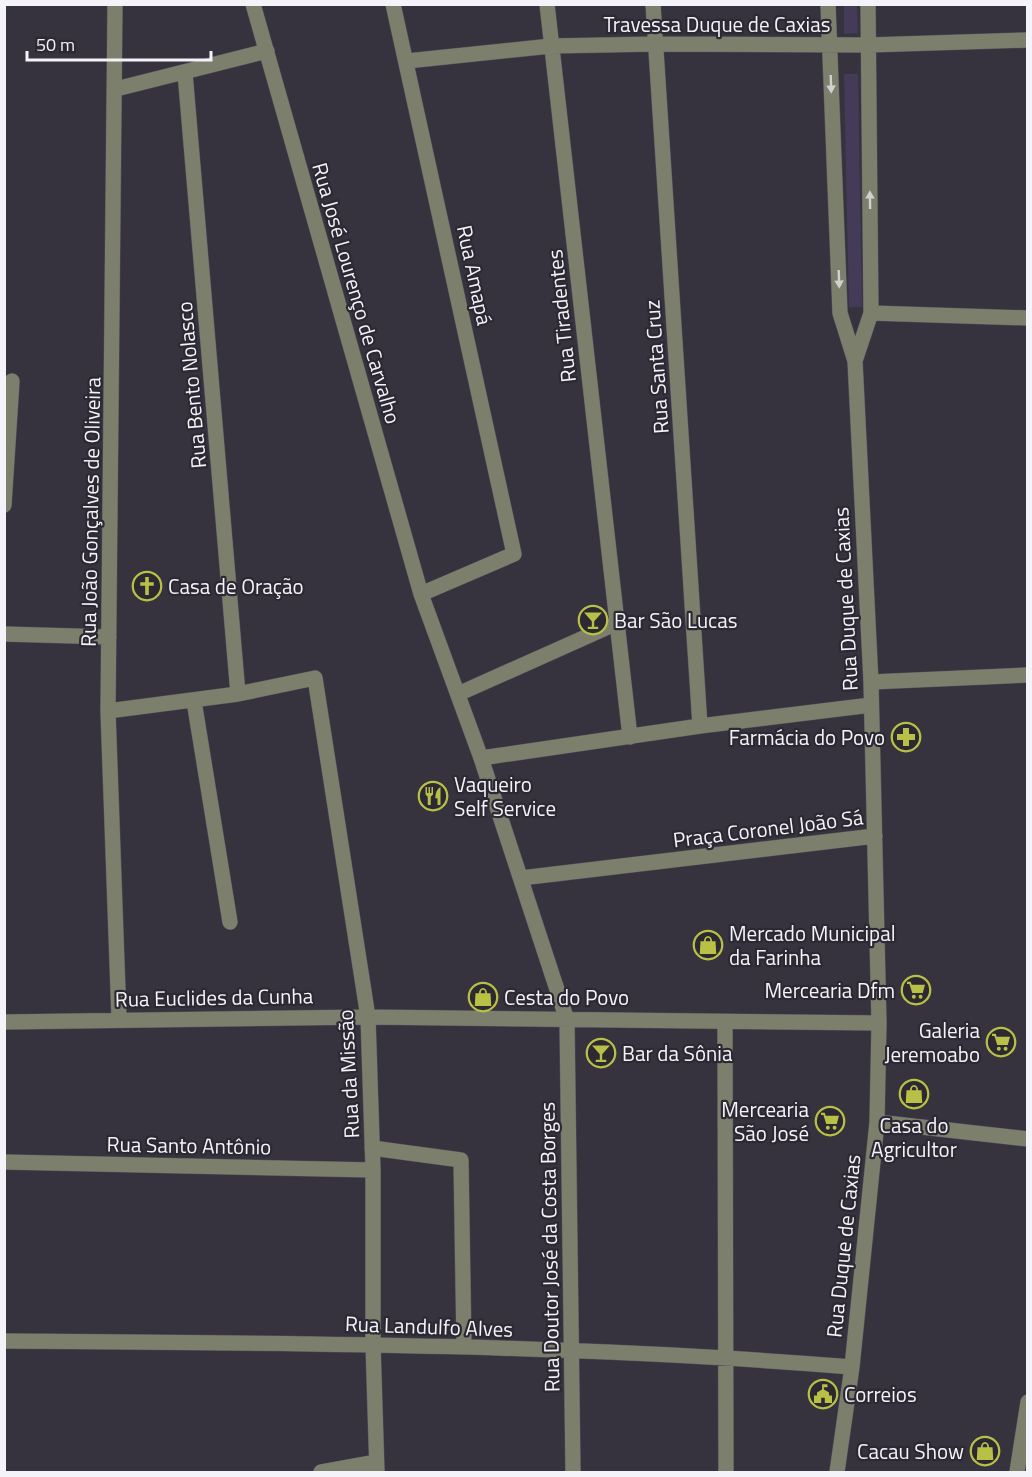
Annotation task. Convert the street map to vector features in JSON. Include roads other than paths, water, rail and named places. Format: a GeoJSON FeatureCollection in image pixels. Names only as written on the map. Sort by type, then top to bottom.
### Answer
{"type":"FeatureCollection","features":[{"type":"Feature","properties":{"kind":"street","name":"Rua João Gonçalves de Oliveira"},"geometry":{"type":"LineString","coordinates":[[116,4],[108,711],[119,1019]]}},
{"type":"Feature","properties":{"kind":"street","name":"Rua José Lourenço de Carvalho"},"geometry":{"type":"LineString","coordinates":[[253,4],[421,594],[481,758],[521,878]]}},
{"type":"Feature","properties":{"kind":"street","name":"Rua Amapá"},"geometry":{"type":"LineString","coordinates":[[393,4],[514,554],[421,594]]}},
{"type":"Feature","properties":{"kind":"street","name":"Rua Tiradentes"},"geometry":{"type":"LineString","coordinates":[[547,4],[630,736]]}},
{"type":"Feature","properties":{"kind":"street","name":"Rua Santa Cruz"},"geometry":{"type":"LineString","coordinates":[[653,4],[700,726]]}},
{"type":"Feature","properties":{"kind":"street","name":"Rua Duque de Caxias"},"geometry":{"type":"LineString","coordinates":[[828,4],[840,313],[855,361],[871,682],[875,836]]}},
{"type":"Feature","properties":{"kind":"street","name":"Rua Duque de Caxias"},"geometry":{"type":"LineString","coordinates":[[855,361],[871,313],[868,4]]}},
{"type":"Feature","properties":{"kind":"street","name":"Travessa Duque de Caxias"},"geometry":{"type":"LineString","coordinates":[[407,61],[551,46],[869,45],[1028,40]]}},
{"type":"Feature","properties":{"kind":"street"},"geometry":{"type":"LineString","coordinates":[[116,89],[267,51]]}},
{"type":"Feature","properties":{"kind":"street","name":"Rua Bento Nolasco"},"geometry":{"type":"LineString","coordinates":[[185,73],[238,694]]}},
{"type":"Feature","properties":{"kind":"street"},"geometry":{"type":"LineString","coordinates":[[871,313],[1028,318]]}},
{"type":"Feature","properties":{"kind":"street"},"geometry":{"type":"LineString","coordinates":[[4,505],[12,381]]}},
{"type":"Feature","properties":{"kind":"street"},"geometry":{"type":"LineString","coordinates":[[458,694],[617,623]]}},
{"type":"Feature","properties":{"kind":"street"},"geometry":{"type":"LineString","coordinates":[[4,634],[109,637]]}},
{"type":"Feature","properties":{"kind":"street"},"geometry":{"type":"LineString","coordinates":[[871,682],[1028,675]]}},
{"type":"Feature","properties":{"kind":"street","name":"Rua da Missão"},"geometry":{"type":"LineString","coordinates":[[238,694],[315,678],[368,1017],[373,1170],[376,1467]]}},
{"type":"Feature","properties":{"kind":"street"},"geometry":{"type":"LineString","coordinates":[[108,711],[238,694]]}},
{"type":"Feature","properties":{"kind":"street"},"geometry":{"type":"LineString","coordinates":[[194,700],[230,922]]}},
{"type":"Feature","properties":{"kind":"street"},"geometry":{"type":"LineString","coordinates":[[481,758],[700,726],[871,705]]}},
{"type":"Feature","properties":{"kind":"street","name":"Praça Coronel João Sá"},"geometry":{"type":"LineString","coordinates":[[521,878],[875,836],[879,1023]]}},
{"type":"Feature","properties":{"kind":"street"},"geometry":{"type":"LineString","coordinates":[[521,878],[567,1020],[879,1023]]}},
{"type":"Feature","properties":{"kind":"street","name":"Rua Euclides da Cunha"},"geometry":{"type":"LineString","coordinates":[[4,1022],[368,1017],[567,1020]]}},
{"type":"Feature","properties":{"kind":"street","name":"Rua Doutor José da Costa Borges"},"geometry":{"type":"LineString","coordinates":[[567,1020],[573,1473]]}},
{"type":"Feature","properties":{"kind":"street"},"geometry":{"type":"LineString","coordinates":[[725,1022],[726,1473]]}},
{"type":"Feature","properties":{"kind":"street","name":"Rua Duque de Caxias"},"geometry":{"type":"LineString","coordinates":[[837,1473],[852,1367],[877,1122],[879,1023]]}},
{"type":"Feature","properties":{"kind":"street"},"geometry":{"type":"LineString","coordinates":[[877,1122],[1028,1139]]}},
{"type":"Feature","properties":{"kind":"street"},"geometry":{"type":"LineString","coordinates":[[372,1149],[461,1160],[464,1347]]}},
{"type":"Feature","properties":{"kind":"street","name":"Rua Santo Antônio"},"geometry":{"type":"LineString","coordinates":[[4,1162],[373,1170]]}},
{"type":"Feature","properties":{"kind":"street","name":"Rua Landulfo Alves"},"geometry":{"type":"LineString","coordinates":[[4,1341],[373,1344],[727,1357],[852,1367]]}},
{"type":"Feature","properties":{"kind":"street"},"geometry":{"type":"LineString","coordinates":[[1017,1473],[1028,1402]]}},
{"type":"Feature","properties":{"kind":"street"},"geometry":{"type":"LineString","coordinates":[[321,1473],[376,1467]]}},
{"type":"Feature","properties":{"kind":"place","name":"Casa de Oração"},"geometry":{"type":"Point","coordinates":[147,586]}},
{"type":"Feature","properties":{"kind":"place","name":"Bar São Lucas"},"geometry":{"type":"Point","coordinates":[593,620]}},
{"type":"Feature","properties":{"kind":"place","name":"Farmácia do Povo"},"geometry":{"type":"Point","coordinates":[906,737]}},
{"type":"Feature","properties":{"kind":"place","name":"Vaqueiro Self Service"},"geometry":{"type":"Point","coordinates":[433,796]}},
{"type":"Feature","properties":{"kind":"place","name":"Mercado Municipal da Farinha"},"geometry":{"type":"Point","coordinates":[708,945]}},
{"type":"Feature","properties":{"kind":"place","name":"Mercearia Dfm"},"geometry":{"type":"Point","coordinates":[916,990]}},
{"type":"Feature","properties":{"kind":"place","name":"Cesta do Povo"},"geometry":{"type":"Point","coordinates":[483,997]}},
{"type":"Feature","properties":{"kind":"place","name":"Galeria Jeremoabo"},"geometry":{"type":"Point","coordinates":[1001,1042]}},
{"type":"Feature","properties":{"kind":"place","name":"Bar da Sônia"},"geometry":{"type":"Point","coordinates":[601,1053]}},
{"type":"Feature","properties":{"kind":"place","name":"Casa do Agricultor"},"geometry":{"type":"Point","coordinates":[914,1094]}},
{"type":"Feature","properties":{"kind":"place","name":"Mercearia São José"},"geometry":{"type":"Point","coordinates":[830,1121]}},
{"type":"Feature","properties":{"kind":"place","name":"Correios"},"geometry":{"type":"Point","coordinates":[823,1394]}},
{"type":"Feature","properties":{"kind":"place","name":"Cacau Show"},"geometry":{"type":"Point","coordinates":[985,1451]}}]}
